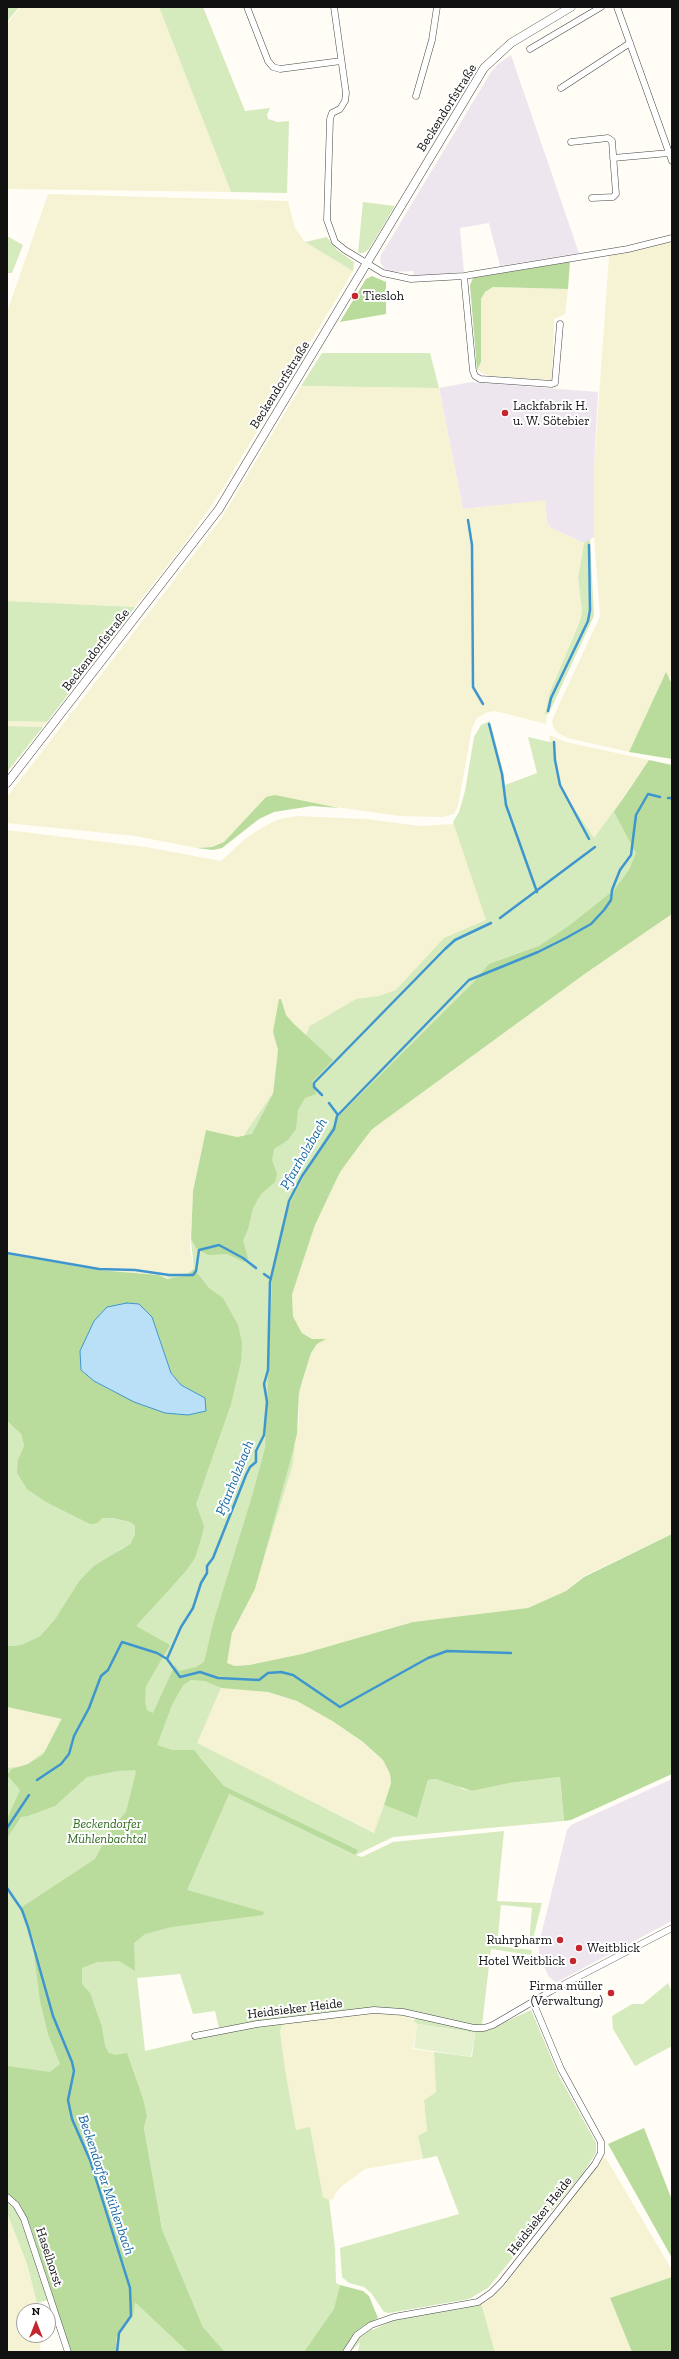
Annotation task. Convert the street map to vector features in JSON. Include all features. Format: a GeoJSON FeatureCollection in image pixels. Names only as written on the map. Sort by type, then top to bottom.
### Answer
{"type":"FeatureCollection","features":[{"type":"Feature","properties":{"kind":"street"},"geometry":{"type":"LineString","coordinates":[[247,7],[268,61],[273,67],[280,69],[341,61]]}},
{"type":"Feature","properties":{"kind":"street"},"geometry":{"type":"LineString","coordinates":[[334,7],[346,93],[345,102],[340,109],[332,113],[330,119],[327,220],[335,242],[383,273],[403,278],[464,276],[628,249],[672,238]]}},
{"type":"Feature","properties":{"kind":"street"},"geometry":{"type":"LineString","coordinates":[[416,96],[432,40],[437,7]]}},
{"type":"Feature","properties":{"kind":"street","name":"Beckendorfstraße"},"geometry":{"type":"LineString","coordinates":[[7,783],[219,509],[484,68],[511,44],[571,7]]}},
{"type":"Feature","properties":{"kind":"street"},"geometry":{"type":"LineString","coordinates":[[530,49],[601,7]]}},
{"type":"Feature","properties":{"kind":"street"},"geometry":{"type":"LineString","coordinates":[[617,7],[672,161]]}},
{"type":"Feature","properties":{"kind":"street"},"geometry":{"type":"LineString","coordinates":[[561,88],[630,43]]}},
{"type":"Feature","properties":{"kind":"street"},"geometry":{"type":"LineString","coordinates":[[571,142],[608,138],[612,141],[616,194],[613,197],[592,198]]}},
{"type":"Feature","properties":{"kind":"street"},"geometry":{"type":"LineString","coordinates":[[613,158],[669,153]]}},
{"type":"Feature","properties":{"kind":"street"},"geometry":{"type":"LineString","coordinates":[[464,276],[473,371],[475,376],[480,379],[555,383],[560,324]]}},
{"type":"Feature","properties":{"kind":"street","name":"Heidsieker Heide"},"geometry":{"type":"LineString","coordinates":[[195,2036],[257,2024],[374,2010],[403,2012],[474,2028],[484,2028],[493,2025],[672,1928]]}},
{"type":"Feature","properties":{"kind":"street","name":"Heidsieker Heide"},"geometry":{"type":"LineString","coordinates":[[346,2352],[357,2335],[371,2325],[394,2317],[478,2302],[491,2293],[501,2283],[590,2170],[601,2153],[601,2142],[561,2069],[533,2002]]}},
{"type":"Feature","properties":{"kind":"street","name":"Haselhorst"},"geometry":{"type":"LineString","coordinates":[[7,2197],[16,2205],[24,2219],[68,2352]]}},
{"type":"Feature","properties":{"kind":"shaded area"},"geometry":{"type":"Polygon","coordinates":[[[20,7],[159,7],[231,192],[7,189],[7,24],[20,7]]]}},
{"type":"Feature","properties":{"kind":"shaded area"},"geometry":{"type":"Polygon","coordinates":[[[511,55],[579,253],[500,266],[489,223],[460,228],[464,272],[413,276],[414,271],[394,272],[385,269],[380,262],[381,255],[491,72],[498,64],[511,55]]]}},
{"type":"Feature","properties":{"kind":"shaded area"},"geometry":{"type":"Polygon","coordinates":[[[48,194],[288,201],[295,228],[305,242],[353,271],[220,493],[185,543],[135,607],[7,601],[7,312],[48,194]]]}},
{"type":"Feature","properties":{"kind":"shaded area"},"geometry":{"type":"Polygon","coordinates":[[[672,241],[672,677],[668,678],[666,673],[629,752],[568,738],[558,733],[553,727],[552,720],[600,616],[594,537],[594,467],[609,256],[672,241]]]}},
{"type":"Feature","properties":{"kind":"shaded area"},"geometry":{"type":"Polygon","coordinates":[[[493,287],[568,289],[565,314],[554,319],[552,380],[489,376],[477,370],[481,362],[481,299],[485,292],[493,287]]]}},
{"type":"Feature","properties":{"kind":"shaded area"},"geometry":{"type":"Polygon","coordinates":[[[471,382],[598,392],[594,467],[594,537],[584,543],[551,528],[547,523],[545,501],[463,509],[439,388],[471,382]]]}},
{"type":"Feature","properties":{"kind":"shaded area"},"geometry":{"type":"Polygon","coordinates":[[[301,386],[439,388],[463,509],[545,500],[547,523],[551,528],[584,543],[578,578],[582,611],[580,621],[549,694],[546,724],[495,711],[488,712],[477,718],[472,728],[458,806],[454,814],[443,817],[399,816],[266,797],[224,842],[212,847],[197,848],[135,836],[7,823],[7,797],[221,519],[301,386]]]}},
{"type":"Feature","properties":{"kind":"shaded area"},"geometry":{"type":"Polygon","coordinates":[[[7,721],[47,722],[43,727],[7,726],[7,721]]]}},
{"type":"Feature","properties":{"kind":"shaded area"},"geometry":{"type":"Polygon","coordinates":[[[549,735],[566,742],[649,760],[622,799],[596,844],[536,889],[551,760],[549,735]]]}},
{"type":"Feature","properties":{"kind":"shaded area"},"geometry":{"type":"Polygon","coordinates":[[[297,816],[367,819],[420,826],[454,824],[493,923],[333,1060],[307,1038],[286,1015],[283,1008],[273,1032],[278,1050],[273,1094],[252,1134],[237,1137],[206,1130],[193,1191],[190,1248],[194,1269],[188,1275],[167,1279],[159,1275],[98,1270],[7,1254],[7,830],[146,847],[221,861],[246,838],[263,827],[279,819],[297,816]]]}},
{"type":"Feature","properties":{"kind":"shaded area"},"geometry":{"type":"Polygon","coordinates":[[[672,914],[672,1534],[584,1576],[566,1591],[528,1608],[413,1622],[302,1654],[249,1665],[235,1666],[227,1663],[232,1633],[255,1589],[299,1422],[299,1393],[311,1353],[317,1344],[325,1339],[312,1339],[302,1333],[293,1317],[292,1294],[315,1225],[340,1172],[371,1130],[586,973],[672,914]]]}},
{"type":"Feature","properties":{"kind":"shaded area"},"geometry":{"type":"Polygon","coordinates":[[[236,1687],[268,1692],[297,1701],[334,1722],[363,1742],[383,1760],[390,1774],[391,1783],[375,1833],[196,1744],[221,1688],[236,1687]]]}},
{"type":"Feature","properties":{"kind":"shaded area"},"geometry":{"type":"Polygon","coordinates":[[[7,1707],[62,1719],[43,1755],[7,1775],[7,1707]]]}},
{"type":"Feature","properties":{"kind":"shaded area"},"geometry":{"type":"Polygon","coordinates":[[[672,1779],[672,1921],[557,1982],[554,1981],[549,1977],[543,1965],[539,1954],[539,1943],[567,1830],[571,1825],[672,1779]]]}},
{"type":"Feature","properties":{"kind":"shaded area"},"geometry":{"type":"Polygon","coordinates":[[[373,2013],[402,2014],[413,2020],[417,2024],[413,2049],[434,2052],[436,2092],[424,2100],[427,2132],[418,2136],[423,2159],[365,2169],[341,2187],[335,2194],[334,2199],[329,2200],[323,2198],[310,2128],[296,2130],[280,2032],[282,2023],[373,2013]]]}},
{"type":"Feature","properties":{"kind":"shaded area"},"geometry":{"type":"Polygon","coordinates":[[[602,2158],[606,2158],[672,2270],[672,2277],[610,2298],[632,2352],[495,2352],[481,2303],[487,2301],[505,2285],[602,2158]]]}},
{"type":"Feature","properties":{"kind":"shaded area"},"geometry":{"type":"Polygon","coordinates":[[[7,2213],[27,2264],[37,2303],[16,2303],[16,2343],[41,2343],[40,2352],[7,2352],[7,2213]]]}},
{"type":"Feature","properties":{"kind":"green space"},"geometry":{"type":"Polygon","coordinates":[[[7,7],[19,7],[7,22],[7,7]]]}},
{"type":"Feature","properties":{"kind":"green space"},"geometry":{"type":"Polygon","coordinates":[[[159,7],[203,7],[245,111],[270,108],[267,115],[268,119],[278,122],[289,121],[287,193],[231,192],[159,7]]]}},
{"type":"Feature","properties":{"kind":"green space"},"geometry":{"type":"Polygon","coordinates":[[[363,202],[395,206],[369,249],[363,253],[358,253],[363,202]]]}},
{"type":"Feature","properties":{"kind":"green space"},"geometry":{"type":"Polygon","coordinates":[[[7,236],[23,245],[12,273],[7,273],[7,236]]]}},
{"type":"Feature","properties":{"kind":"green space"},"geometry":{"type":"Polygon","coordinates":[[[327,237],[337,250],[354,262],[353,271],[305,242],[327,237]]]}},
{"type":"Feature","properties":{"kind":"green space"},"geometry":{"type":"Polygon","coordinates":[[[570,262],[568,289],[493,287],[485,292],[481,299],[481,362],[477,370],[470,285],[473,278],[570,262]]]}},
{"type":"Feature","properties":{"kind":"green space"},"geometry":{"type":"Polygon","coordinates":[[[372,276],[386,282],[386,314],[340,322],[366,279],[372,276]]]}},
{"type":"Feature","properties":{"kind":"green space"},"geometry":{"type":"Polygon","coordinates":[[[322,353],[430,353],[439,388],[301,386],[322,353]]]}},
{"type":"Feature","properties":{"kind":"green space"},"geometry":{"type":"Polygon","coordinates":[[[590,539],[594,616],[549,713],[545,715],[549,694],[580,621],[582,611],[578,578],[584,543],[590,539]]]}},
{"type":"Feature","properties":{"kind":"green space"},"geometry":{"type":"Polygon","coordinates":[[[7,601],[135,607],[47,722],[7,721],[7,601]]]}},
{"type":"Feature","properties":{"kind":"green space"},"geometry":{"type":"Polygon","coordinates":[[[666,672],[672,684],[672,759],[629,752],[666,672]]]}},
{"type":"Feature","properties":{"kind":"green space","name":"Beckendorfer Mühlenbachtal"},"geometry":{"type":"Polygon","coordinates":[[[490,721],[504,775],[505,785],[537,773],[528,737],[554,743],[558,777],[562,790],[594,838],[627,793],[672,887],[376,1125],[350,1156],[332,1186],[310,1237],[292,1295],[292,1314],[297,1324],[286,1450],[295,1445],[292,1467],[254,1590],[232,1618],[215,1685],[221,1688],[197,1743],[374,1833],[384,1805],[417,1818],[428,1780],[436,1779],[451,1782],[463,1789],[472,1791],[510,1783],[560,1777],[564,1821],[393,1837],[356,1855],[362,1857],[393,1842],[504,1831],[497,1901],[542,1903],[532,1943],[529,1943],[532,1908],[501,1905],[497,1946],[532,1950],[531,1955],[491,1949],[482,2025],[477,2026],[402,2010],[256,2022],[219,2028],[215,2011],[193,2014],[180,1974],[137,1978],[145,2051],[234,2030],[282,2023],[280,2032],[296,2130],[310,2127],[323,2197],[329,2200],[335,2248],[336,2283],[340,2285],[335,2308],[369,2321],[373,2330],[400,2317],[481,2303],[495,2352],[358,2352],[360,2342],[350,2352],[225,2352],[203,2327],[162,2229],[144,2128],[147,2116],[127,2055],[156,2226],[207,2338],[219,2352],[76,2352],[30,2209],[7,2190],[7,1768],[25,1766],[45,1751],[220,1403],[192,1282],[164,1277],[185,1274],[194,1270],[191,1239],[196,1248],[246,1132],[289,1070],[310,1026],[356,999],[379,996],[396,990],[444,938],[486,920],[453,822],[459,812],[465,791],[474,737],[481,725],[490,721]],[[196,1752],[228,1796],[229,1794],[355,1855],[357,1850],[224,1786],[196,1752]]]}},
{"type":"Feature","properties":{"kind":"green space"},"geometry":{"type":"Polygon","coordinates":[[[7,726],[43,727],[7,772],[7,726]]]}},
{"type":"Feature","properties":{"kind":"green space"},"geometry":{"type":"Polygon","coordinates":[[[649,760],[672,765],[672,914],[586,973],[371,1130],[340,1172],[315,1225],[292,1294],[293,1317],[302,1333],[312,1339],[326,1339],[317,1344],[311,1353],[302,1382],[299,1393],[297,1434],[290,1462],[255,1589],[232,1633],[227,1663],[235,1666],[249,1665],[302,1654],[413,1622],[528,1608],[566,1591],[584,1577],[672,1534],[672,1774],[571,1820],[564,1821],[560,1777],[510,1783],[472,1791],[436,1779],[428,1780],[417,1818],[384,1805],[391,1783],[390,1774],[383,1760],[363,1742],[334,1722],[297,1701],[268,1692],[221,1688],[205,1681],[191,1680],[183,1685],[172,1705],[157,1745],[172,1750],[194,1750],[224,1786],[358,1850],[355,1855],[229,1794],[187,1890],[264,1912],[263,1915],[171,1927],[145,1934],[134,1943],[135,1971],[119,1961],[97,1962],[82,1968],[82,1984],[90,1993],[102,2027],[105,2046],[109,2053],[116,2055],[127,2053],[143,2099],[147,2116],[144,2128],[162,2229],[203,2327],[225,2352],[188,2352],[135,2302],[133,2315],[116,2338],[116,2352],[71,2352],[31,2229],[21,2206],[7,2193],[7,2066],[50,2072],[60,2064],[48,2034],[40,2001],[34,1953],[37,1951],[22,1907],[95,1859],[109,1832],[126,1812],[136,1772],[135,1770],[117,1771],[87,1777],[55,1806],[28,1816],[21,1817],[7,1838],[7,1819],[20,1790],[7,1775],[12,1769],[28,1764],[43,1755],[62,1719],[7,1707],[7,1646],[21,1645],[40,1636],[55,1619],[79,1581],[94,1566],[130,1544],[135,1534],[135,1526],[130,1522],[113,1518],[102,1518],[98,1523],[90,1524],[46,1502],[27,1489],[17,1473],[18,1459],[24,1446],[21,1434],[7,1421],[7,1254],[98,1270],[159,1275],[167,1279],[188,1275],[194,1269],[209,1288],[223,1298],[238,1325],[242,1343],[241,1361],[231,1404],[196,1504],[204,1526],[195,1558],[185,1572],[136,1626],[170,1645],[146,1686],[145,1702],[147,1710],[153,1713],[175,1665],[179,1671],[196,1667],[204,1662],[214,1620],[253,1493],[265,1448],[272,1282],[276,1254],[281,1229],[291,1201],[311,1162],[339,1116],[473,983],[489,964],[539,946],[570,925],[614,890],[629,870],[636,853],[614,812],[649,760]],[[152,1317],[94,1321],[80,1351],[81,1370],[94,1381],[111,1390],[205,1398],[181,1385],[171,1373],[152,1317]]]}},
{"type":"Feature","properties":{"kind":"green space"},"geometry":{"type":"Polygon","coordinates":[[[275,795],[339,808],[312,806],[274,812],[259,819],[222,848],[213,850],[197,848],[212,847],[224,842],[266,797],[275,795]]]}},
{"type":"Feature","properties":{"kind":"green space"},"geometry":{"type":"Polygon","coordinates":[[[279,999],[281,999],[286,1015],[333,1060],[312,1082],[316,1094],[305,1098],[298,1110],[296,1129],[288,1140],[274,1149],[272,1160],[277,1174],[275,1182],[261,1194],[253,1208],[248,1229],[243,1241],[248,1258],[244,1262],[227,1254],[208,1255],[196,1248],[191,1239],[193,1191],[206,1130],[237,1137],[252,1134],[273,1094],[278,1050],[273,1032],[279,999]]]}},
{"type":"Feature","properties":{"kind":"green space"},"geometry":{"type":"Polygon","coordinates":[[[7,1421],[21,1434],[24,1446],[18,1459],[98,1523],[101,1518],[113,1518],[130,1522],[135,1526],[135,1534],[130,1544],[121,1549],[79,1581],[55,1619],[40,1636],[21,1645],[7,1646],[7,1421]]]}},
{"type":"Feature","properties":{"kind":"green space"},"geometry":{"type":"Polygon","coordinates":[[[668,1983],[672,1992],[672,2046],[635,2066],[613,2029],[612,2016],[632,2004],[643,2004],[668,1983]]]}},
{"type":"Feature","properties":{"kind":"green space"},"geometry":{"type":"Polygon","coordinates":[[[531,2010],[559,2076],[596,2143],[596,2153],[583,2173],[488,2288],[469,2299],[389,2313],[384,2312],[371,2293],[364,2287],[349,2283],[342,2277],[340,2248],[459,2214],[437,2156],[423,2159],[418,2136],[427,2131],[424,2100],[436,2092],[434,2052],[472,2057],[475,2033],[417,2024],[413,2020],[420,2018],[476,2030],[488,2030],[531,2010]]]}},
{"type":"Feature","properties":{"kind":"green space"},"geometry":{"type":"Polygon","coordinates":[[[417,2024],[475,2033],[471,2057],[414,2048],[417,2024]]]}},
{"type":"Feature","properties":{"kind":"green space"},"geometry":{"type":"Polygon","coordinates":[[[644,2128],[672,2200],[672,2258],[608,2144],[644,2128]]]}},
{"type":"Feature","properties":{"kind":"green space"},"geometry":{"type":"Polygon","coordinates":[[[7,2200],[20,2215],[48,2300],[37,2303],[27,2264],[7,2213],[7,2200]]]}},
{"type":"Feature","properties":{"kind":"green space"},"geometry":{"type":"Polygon","coordinates":[[[672,2277],[672,2352],[632,2352],[610,2298],[672,2277]]]}},
{"type":"Feature","properties":{"kind":"green space"},"geometry":{"type":"Polygon","coordinates":[[[340,2285],[363,2291],[369,2296],[378,2318],[360,2328],[341,2352],[304,2352],[334,2309],[340,2285]]]}},
{"type":"Feature","properties":{"kind":"water"},"geometry":{"type":"Polygon","coordinates":[[[127,1303],[139,1304],[152,1317],[171,1373],[181,1385],[205,1398],[206,1411],[188,1415],[165,1413],[134,1402],[94,1381],[81,1370],[80,1351],[94,1321],[107,1307],[127,1303]]]}},
{"type":"Feature","properties":{"kind":"waterway"},"geometry":{"type":"LineString","coordinates":[[468,520],[472,545],[473,687],[483,704]]}},
{"type":"Feature","properties":{"kind":"waterway"},"geometry":{"type":"LineString","coordinates":[[548,711],[551,698],[588,621],[590,610],[589,545]]}},
{"type":"Feature","properties":{"kind":"waterway"},"geometry":{"type":"LineString","coordinates":[[489,724],[502,774],[506,805],[537,892]]}},
{"type":"Feature","properties":{"kind":"waterway"},"geometry":{"type":"LineString","coordinates":[[554,742],[555,760],[560,785],[589,839]]}},
{"type":"Feature","properties":{"kind":"waterway","name":"Pfarrholzbach"},"geometry":{"type":"LineString","coordinates":[[167,1659],[181,1627],[193,1608],[201,1583],[207,1573],[207,1566],[213,1558],[246,1475],[250,1467],[256,1462],[256,1451],[264,1435],[267,1402],[264,1384],[268,1370],[270,1282],[289,1201],[302,1176],[334,1129],[337,1116],[469,980],[538,952],[591,924],[611,900],[612,890],[620,870],[631,855],[636,815],[648,794],[660,797]]}},
{"type":"Feature","properties":{"kind":"waterway"},"geometry":{"type":"LineString","coordinates":[[500,918],[595,847]]}},
{"type":"Feature","properties":{"kind":"waterway"},"geometry":{"type":"LineString","coordinates":[[322,1095],[314,1087],[314,1083],[445,949],[455,940],[491,923]]}},
{"type":"Feature","properties":{"kind":"waterway"},"geometry":{"type":"LineString","coordinates":[[329,1103],[338,1115]]}},
{"type":"Feature","properties":{"kind":"waterway"},"geometry":{"type":"LineString","coordinates":[[7,1253],[99,1269],[135,1270],[169,1275],[193,1275],[196,1271],[199,1250],[219,1245],[243,1258],[256,1268]]}},
{"type":"Feature","properties":{"kind":"waterway","name":"Pfarrholzbach"},"geometry":{"type":"LineString","coordinates":[[264,1274],[271,1279]]}},
{"type":"Feature","properties":{"kind":"waterway"},"geometry":{"type":"LineString","coordinates":[[37,1780],[61,1764],[69,1754],[74,1736],[89,1708],[101,1676],[108,1670],[122,1642],[157,1653],[167,1659],[180,1677],[200,1672],[218,1678],[259,1680],[268,1673],[281,1672],[293,1675],[340,1707],[428,1658],[447,1651],[511,1653]]}},
{"type":"Feature","properties":{"kind":"waterway"},"geometry":{"type":"LineString","coordinates":[[7,1828],[29,1795]]}},
{"type":"Feature","properties":{"kind":"waterway","name":"Beckendorfer Mühlenbach"},"geometry":{"type":"LineString","coordinates":[[7,1888],[22,1910],[53,2016],[72,2062],[74,2071],[68,2100],[72,2119],[90,2160],[130,2288],[131,2316],[119,2333],[117,2352]]}},
{"type":"Feature","properties":{"kind":"place","name":"Tiesloh"},"geometry":{"type":"Point","coordinates":[355,296]}},
{"type":"Feature","properties":{"kind":"place","name":"Lackfabrik H. u. W. Sötebier"},"geometry":{"type":"Point","coordinates":[505,413]}},
{"type":"Feature","properties":{"kind":"place","name":"Ruhrpharm"},"geometry":{"type":"Point","coordinates":[560,1940]}},
{"type":"Feature","properties":{"kind":"place","name":"Weitblick"},"geometry":{"type":"Point","coordinates":[579,1948]}},
{"type":"Feature","properties":{"kind":"place","name":"Hotel Weitblick"},"geometry":{"type":"Point","coordinates":[573,1961]}},
{"type":"Feature","properties":{"kind":"place","name":"Firma müller (Verwaltung)"},"geometry":{"type":"Point","coordinates":[611,1993]}}]}
